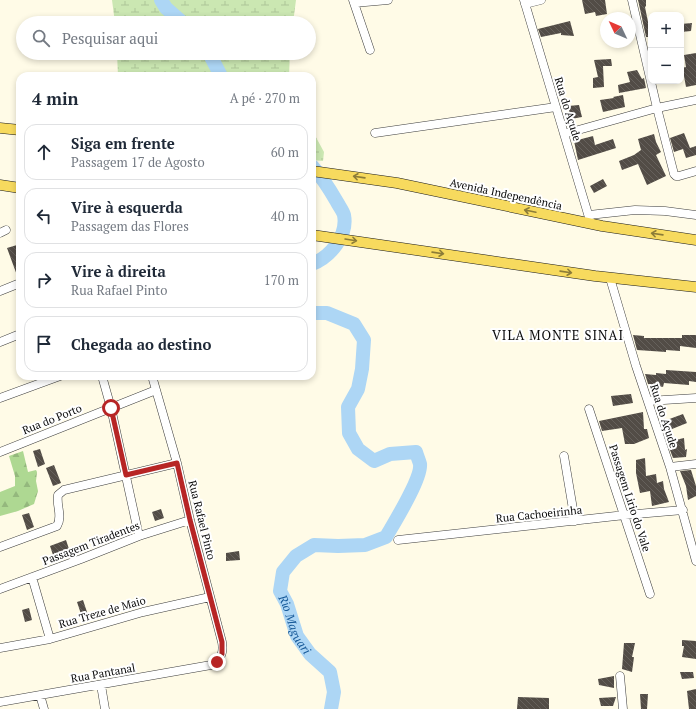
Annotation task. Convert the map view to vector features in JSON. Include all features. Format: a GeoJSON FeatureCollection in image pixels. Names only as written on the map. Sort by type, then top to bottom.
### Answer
{"type":"FeatureCollection","features":[{"type":"Feature","properties":{"kind":"main road"},"geometry":{"type":"LineString","coordinates":[[0,128],[16,130]]}},
{"type":"Feature","properties":{"kind":"main road","name":"Avenida Independência"},"geometry":{"type":"LineString","coordinates":[[316,172],[397,183],[696,240]]}},
{"type":"Feature","properties":{"kind":"main road"},"geometry":{"type":"LineString","coordinates":[[0,185],[16,187]]}},
{"type":"Feature","properties":{"kind":"main road"},"geometry":{"type":"LineString","coordinates":[[316,236],[610,278],[696,287]]}},
{"type":"Feature","properties":{"kind":"street"},"geometry":{"type":"LineString","coordinates":[[370,50],[354,2],[388,0]]}},
{"type":"Feature","properties":{"kind":"street"},"geometry":{"type":"LineString","coordinates":[[524,2],[541,0]]}},
{"type":"Feature","properties":{"kind":"street"},"geometry":{"type":"LineString","coordinates":[[632,0],[674,174],[679,176],[696,171]]}},
{"type":"Feature","properties":{"kind":"street","name":"Rua do Açude"},"geometry":{"type":"LineString","coordinates":[[524,2],[590,220]]}},
{"type":"Feature","properties":{"kind":"street"},"geometry":{"type":"LineString","coordinates":[[564,134],[657,108],[696,100]]}},
{"type":"Feature","properties":{"kind":"street"},"geometry":{"type":"LineString","coordinates":[[375,133],[556,107]]}},
{"type":"Feature","properties":{"kind":"street"},"geometry":{"type":"LineString","coordinates":[[590,220],[635,210],[665,211],[696,215]]}},
{"type":"Feature","properties":{"kind":"street","name":"Rua do Açude"},"geometry":{"type":"LineString","coordinates":[[610,278],[670,467],[696,561]]}},
{"type":"Feature","properties":{"kind":"street"},"geometry":{"type":"LineString","coordinates":[[0,291],[16,285]]}},
{"type":"Feature","properties":{"kind":"street"},"geometry":{"type":"LineString","coordinates":[[0,342],[16,336]]}},
{"type":"Feature","properties":{"kind":"street"},"geometry":{"type":"LineString","coordinates":[[0,398],[49,380]]}},
{"type":"Feature","properties":{"kind":"street"},"geometry":{"type":"LineString","coordinates":[[103,380],[111,408],[139,536]]}},
{"type":"Feature","properties":{"kind":"street","name":"Rua Rafael Pinto"},"geometry":{"type":"LineString","coordinates":[[153,380],[177,463],[223,648],[220,658],[217,662],[211,665]]}},
{"type":"Feature","properties":{"kind":"street","name":"Rua do Porto"},"geometry":{"type":"LineString","coordinates":[[0,452],[156,390]]}},
{"type":"Feature","properties":{"kind":"street"},"geometry":{"type":"LineString","coordinates":[[648,401],[696,398]]}},
{"type":"Feature","properties":{"kind":"street","name":"Passagem Lirio do Vale"},"geometry":{"type":"LineString","coordinates":[[589,409],[650,594]]}},
{"type":"Feature","properties":{"kind":"street"},"geometry":{"type":"LineString","coordinates":[[564,456],[575,521]]}},
{"type":"Feature","properties":{"kind":"street"},"geometry":{"type":"LineString","coordinates":[[0,548],[57,526],[60,522],[58,495],[64,490],[177,463]]}},
{"type":"Feature","properties":{"kind":"street"},"geometry":{"type":"LineString","coordinates":[[670,467],[696,464]]}},
{"type":"Feature","properties":{"kind":"street","name":"Rua Cachoeirinha"},"geometry":{"type":"LineString","coordinates":[[398,540],[683,510]]}},
{"type":"Feature","properties":{"kind":"street","name":"Passagem Tiradentes"},"geometry":{"type":"LineString","coordinates":[[0,588],[81,559],[139,536],[190,520]]}},
{"type":"Feature","properties":{"kind":"street"},"geometry":{"type":"LineString","coordinates":[[32,577],[50,639]]}},
{"type":"Feature","properties":{"kind":"street","name":"Rua Treze de Maio"},"geometry":{"type":"LineString","coordinates":[[0,648],[50,639],[143,612],[210,597]]}},
{"type":"Feature","properties":{"kind":"street","name":"Rua Pantanal"},"geometry":{"type":"LineString","coordinates":[[0,702],[211,665]]}},
{"type":"Feature","properties":{"kind":"street"},"geometry":{"type":"LineString","coordinates":[[620,676],[623,709]]}},
{"type":"Feature","properties":{"kind":"street"},"geometry":{"type":"LineString","coordinates":[[101,685],[105,709]]}},
{"type":"Feature","properties":{"kind":"street"},"geometry":{"type":"LineString","coordinates":[[40,695],[44,709]]}},
{"type":"Feature","properties":{"kind":"green space"},"geometry":{"type":"Polygon","coordinates":[[[112,0],[296,0],[294,16],[114,16],[112,0]]]}},
{"type":"Feature","properties":{"kind":"green space"},"geometry":{"type":"Polygon","coordinates":[[[117,60],[290,60],[289,72],[118,72],[117,60]]]}},
{"type":"Feature","properties":{"kind":"green space"},"geometry":{"type":"Polygon","coordinates":[[[316,137],[324,152],[323,161],[316,160],[316,137]]]}},
{"type":"Feature","properties":{"kind":"green space"},"geometry":{"type":"Polygon","coordinates":[[[23,451],[28,472],[36,470],[37,472],[36,481],[38,491],[34,504],[18,511],[0,516],[0,492],[15,486],[15,476],[9,456],[23,451]]]}},
{"type":"Feature","properties":{"kind":"building"},"geometry":{"type":"Polygon","coordinates":[[[582,0],[605,0],[607,12],[600,12],[600,15],[596,16],[595,12],[585,14],[582,0]]]}},
{"type":"Feature","properties":{"kind":"building"},"geometry":{"type":"Polygon","coordinates":[[[638,0],[646,0],[645,7],[648,22],[648,37],[646,37],[638,0]]]}},
{"type":"Feature","properties":{"kind":"building"},"geometry":{"type":"Polygon","coordinates":[[[570,21],[574,36],[561,35],[561,33],[541,37],[538,29],[570,21]]]}},
{"type":"Feature","properties":{"kind":"building"},"geometry":{"type":"Polygon","coordinates":[[[692,23],[691,31],[684,32],[684,24],[692,23]]]}},
{"type":"Feature","properties":{"kind":"building"},"geometry":{"type":"Polygon","coordinates":[[[696,53],[696,85],[686,87],[684,76],[684,67],[686,67],[684,55],[696,53]]]}},
{"type":"Feature","properties":{"kind":"building"},"geometry":{"type":"Polygon","coordinates":[[[611,59],[612,66],[603,66],[604,87],[593,88],[593,78],[598,77],[594,60],[611,59]]]}},
{"type":"Feature","properties":{"kind":"building"},"geometry":{"type":"Polygon","coordinates":[[[637,70],[642,79],[644,78],[646,88],[619,93],[618,85],[630,82],[627,72],[637,70]]]}},
{"type":"Feature","properties":{"kind":"building"},"geometry":{"type":"Polygon","coordinates":[[[623,95],[625,107],[603,112],[600,100],[623,95]]]}},
{"type":"Feature","properties":{"kind":"building"},"geometry":{"type":"Polygon","coordinates":[[[579,105],[582,117],[571,119],[568,106],[579,105]]]}},
{"type":"Feature","properties":{"kind":"building"},"geometry":{"type":"Polygon","coordinates":[[[684,133],[690,148],[696,146],[696,155],[686,158],[683,149],[674,152],[670,138],[684,133]]]}},
{"type":"Feature","properties":{"kind":"building"},"geometry":{"type":"Polygon","coordinates":[[[654,134],[661,152],[656,155],[666,176],[647,185],[638,164],[622,170],[619,161],[634,155],[641,150],[638,139],[654,134]]]}},
{"type":"Feature","properties":{"kind":"building"},"geometry":{"type":"Polygon","coordinates":[[[593,136],[595,145],[613,139],[616,148],[578,160],[574,141],[593,136]]]}},
{"type":"Feature","properties":{"kind":"building"},"geometry":{"type":"Polygon","coordinates":[[[603,179],[607,186],[594,193],[590,186],[603,179]]]}},
{"type":"Feature","properties":{"kind":"building"},"geometry":{"type":"Polygon","coordinates":[[[16,245],[16,273],[7,248],[16,245]]]}},
{"type":"Feature","properties":{"kind":"building"},"geometry":{"type":"Polygon","coordinates":[[[633,335],[644,336],[644,338],[682,338],[682,335],[696,335],[696,348],[680,346],[680,351],[666,350],[666,352],[637,350],[633,335]]]}},
{"type":"Feature","properties":{"kind":"building"},"geometry":{"type":"Polygon","coordinates":[[[666,370],[696,372],[696,382],[689,381],[689,385],[664,383],[663,387],[648,384],[645,374],[666,374],[666,370]]]}},
{"type":"Feature","properties":{"kind":"building"},"geometry":{"type":"Polygon","coordinates":[[[631,394],[633,403],[613,406],[611,396],[631,394]]]}},
{"type":"Feature","properties":{"kind":"building"},"geometry":{"type":"Polygon","coordinates":[[[643,412],[644,429],[647,429],[649,438],[634,444],[625,444],[622,428],[602,431],[599,421],[643,412]]]}},
{"type":"Feature","properties":{"kind":"building"},"geometry":{"type":"Polygon","coordinates":[[[683,414],[687,423],[667,431],[664,421],[683,414]]]}},
{"type":"Feature","properties":{"kind":"building"},"geometry":{"type":"Polygon","coordinates":[[[684,438],[685,450],[687,449],[686,457],[673,458],[667,442],[684,438]]]}},
{"type":"Feature","properties":{"kind":"building"},"geometry":{"type":"Polygon","coordinates":[[[40,449],[45,464],[38,467],[33,451],[40,449]]]}},
{"type":"Feature","properties":{"kind":"building"},"geometry":{"type":"Polygon","coordinates":[[[645,458],[646,476],[656,474],[657,483],[663,481],[664,489],[669,502],[652,506],[650,491],[640,493],[636,473],[636,460],[645,458]]]}},
{"type":"Feature","properties":{"kind":"building"},"geometry":{"type":"Polygon","coordinates":[[[54,465],[61,483],[53,486],[46,468],[54,465]]]}},
{"type":"Feature","properties":{"kind":"building"},"geometry":{"type":"Polygon","coordinates":[[[691,470],[696,486],[696,496],[688,500],[686,486],[680,471],[691,470]]]}},
{"type":"Feature","properties":{"kind":"building"},"geometry":{"type":"Polygon","coordinates":[[[161,509],[164,518],[155,521],[152,512],[161,509]]]}},
{"type":"Feature","properties":{"kind":"building"},"geometry":{"type":"Polygon","coordinates":[[[29,513],[34,527],[27,530],[22,515],[29,513]]]}},
{"type":"Feature","properties":{"kind":"building"},"geometry":{"type":"Polygon","coordinates":[[[66,540],[70,552],[54,558],[50,546],[66,540]]]}},
{"type":"Feature","properties":{"kind":"building"},"geometry":{"type":"Polygon","coordinates":[[[239,551],[240,560],[226,561],[226,553],[239,551]]]}},
{"type":"Feature","properties":{"kind":"building"},"geometry":{"type":"Polygon","coordinates":[[[83,600],[88,615],[82,617],[77,602],[83,600]]]}},
{"type":"Feature","properties":{"kind":"building"},"geometry":{"type":"Polygon","coordinates":[[[29,608],[32,620],[25,622],[22,610],[29,608]]]}},
{"type":"Feature","properties":{"kind":"building"},"geometry":{"type":"Polygon","coordinates":[[[682,640],[696,641],[696,659],[682,657],[684,646],[682,646],[682,640]]]}},
{"type":"Feature","properties":{"kind":"building"},"geometry":{"type":"Polygon","coordinates":[[[624,643],[635,643],[632,657],[634,657],[632,672],[622,669],[624,643]]]}},
{"type":"Feature","properties":{"kind":"building"},"geometry":{"type":"Polygon","coordinates":[[[680,672],[693,672],[694,678],[682,679],[680,672]]]}},
{"type":"Feature","properties":{"kind":"building"},"geometry":{"type":"Polygon","coordinates":[[[614,676],[614,688],[599,685],[598,679],[614,676]]]}},
{"type":"Feature","properties":{"kind":"building"},"geometry":{"type":"Polygon","coordinates":[[[696,689],[696,709],[689,709],[687,691],[696,689]]]}},
{"type":"Feature","properties":{"kind":"building"},"geometry":{"type":"Polygon","coordinates":[[[640,694],[648,694],[647,709],[641,709],[640,694]]]}},
{"type":"Feature","properties":{"kind":"building"},"geometry":{"type":"Polygon","coordinates":[[[518,697],[549,698],[549,709],[517,709],[518,697]]]}},
{"type":"Feature","properties":{"kind":"building"},"geometry":{"type":"Polygon","coordinates":[[[616,697],[613,706],[601,706],[599,698],[616,697]]]}},
{"type":"Feature","properties":{"kind":"waterway","name":"Rio Maguari"},"geometry":{"type":"LineString","coordinates":[[161,0],[166,8],[175,16]]}},
{"type":"Feature","properties":{"kind":"waterway","name":"Rio Maguari"},"geometry":{"type":"LineString","coordinates":[[213,60],[219,72]]}},
{"type":"Feature","properties":{"kind":"waterway","name":"Rio Maguari"},"geometry":{"type":"LineString","coordinates":[[316,171],[342,210],[345,223],[336,245],[331,251],[316,262]]}},
{"type":"Feature","properties":{"kind":"waterway","name":"Rio Maguari"},"geometry":{"type":"LineString","coordinates":[[316,313],[327,313],[354,324],[364,340],[362,369],[358,389],[348,407],[349,433],[358,449],[374,461],[390,454],[416,452],[420,464],[417,479],[412,490],[386,537],[365,545],[314,545],[296,556],[283,572],[280,591],[287,604],[297,636],[310,654],[330,672],[334,692],[331,709]]}},
{"type":"Feature","properties":{"kind":"district","name":"VILA MONTE SINAI"},"geometry":{"type":"Point","coordinates":[558,335]}},
{"type":"Feature","properties":{"kind":"route"},"geometry":{"type":"LineString","coordinates":[[111,408],[126,475],[177,463],[190,520],[222,642],[222,654],[217,662]]}}]}
